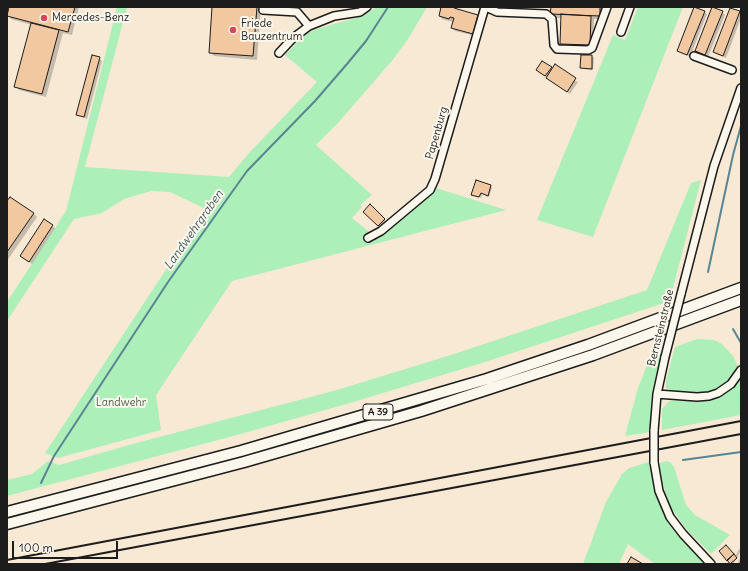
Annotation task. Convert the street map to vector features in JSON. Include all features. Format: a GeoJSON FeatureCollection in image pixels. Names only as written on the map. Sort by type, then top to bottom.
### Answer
{"type":"FeatureCollection","features":[{"type":"Feature","properties":{"kind":"highway","name":"A 39"},"geometry":{"type":"LineString","coordinates":[[7,512],[241,451],[487,379],[615,335],[741,288]]}},
{"type":"Feature","properties":{"kind":"highway","name":"A 39"},"geometry":{"type":"LineString","coordinates":[[7,524],[244,462],[421,411],[593,355],[741,300]]}},
{"type":"Feature","properties":{"kind":"street"},"geometry":{"type":"LineString","coordinates":[[279,53],[293,38],[309,26],[334,16],[360,12],[367,7]]}},
{"type":"Feature","properties":{"kind":"street"},"geometry":{"type":"LineString","coordinates":[[486,7],[497,12],[543,11],[552,19],[554,45],[557,49],[588,50],[592,48],[607,7]]}},
{"type":"Feature","properties":{"kind":"street","name":"Papenburg"},"geometry":{"type":"LineString","coordinates":[[368,238],[381,231],[430,190],[435,180],[486,7]]}},
{"type":"Feature","properties":{"kind":"street"},"geometry":{"type":"LineString","coordinates":[[620,32],[630,7]]}},
{"type":"Feature","properties":{"kind":"street"},"geometry":{"type":"LineString","coordinates":[[263,10],[297,12],[309,26]]}},
{"type":"Feature","properties":{"kind":"street"},"geometry":{"type":"LineString","coordinates":[[694,56],[732,70]]}},
{"type":"Feature","properties":{"kind":"street","name":"Bernsteinstraße"},"geometry":{"type":"LineString","coordinates":[[711,564],[683,534],[670,517],[659,491],[654,462],[654,430],[657,394],[665,357],[712,172],[741,88]]}},
{"type":"Feature","properties":{"kind":"street"},"geometry":{"type":"LineString","coordinates":[[657,394],[697,397],[709,396],[718,393],[732,384],[741,370]]}},
{"type":"Feature","properties":{"kind":"green space","name":"Landwehr"},"geometry":{"type":"Polygon","coordinates":[[[117,7],[127,7],[85,167],[229,177],[249,153],[317,82],[285,55],[304,35],[316,29],[363,16],[377,7],[427,7],[408,39],[391,62],[337,124],[316,145],[372,195],[360,205],[362,207],[352,218],[378,239],[436,188],[506,210],[232,281],[156,395],[161,430],[58,458],[45,453],[206,209],[170,192],[151,191],[124,199],[102,213],[74,219],[7,321],[7,302],[66,211],[117,7]]]}},
{"type":"Feature","properties":{"kind":"green space"},"geometry":{"type":"Polygon","coordinates":[[[638,7],[683,7],[593,237],[537,220],[613,35],[625,40],[638,7]]]}},
{"type":"Feature","properties":{"kind":"green space"},"geometry":{"type":"Polygon","coordinates":[[[701,180],[673,288],[667,302],[482,363],[350,403],[237,435],[7,496],[7,480],[32,474],[48,461],[59,465],[337,390],[454,354],[647,290],[691,183],[701,180]]]}},
{"type":"Feature","properties":{"kind":"green space"},"geometry":{"type":"Polygon","coordinates":[[[697,339],[714,340],[722,344],[733,356],[738,366],[738,370],[730,382],[709,393],[699,394],[670,390],[666,388],[666,380],[675,347],[697,339]]]}},
{"type":"Feature","properties":{"kind":"green space"},"geometry":{"type":"Polygon","coordinates":[[[662,352],[652,392],[650,432],[625,436],[638,388],[649,360],[662,352]]]}},
{"type":"Feature","properties":{"kind":"green space"},"geometry":{"type":"Polygon","coordinates":[[[741,377],[741,415],[662,430],[662,409],[669,401],[715,397],[728,391],[741,377]]]}},
{"type":"Feature","properties":{"kind":"green space"},"geometry":{"type":"Polygon","coordinates":[[[652,461],[655,492],[665,516],[704,564],[655,564],[628,544],[619,564],[583,564],[606,502],[622,474],[629,468],[652,461]]]}},
{"type":"Feature","properties":{"kind":"green space"},"geometry":{"type":"Polygon","coordinates":[[[667,461],[674,467],[686,505],[695,515],[730,535],[711,554],[687,530],[671,508],[665,492],[660,470],[660,463],[667,461]]]}},
{"type":"Feature","properties":{"kind":"building","name":"Mercedes-Benz"},"geometry":{"type":"Polygon","coordinates":[[[9,7],[75,7],[68,32],[7,16],[9,7]]]}},
{"type":"Feature","properties":{"kind":"building","name":"Friede Bauzentrum"},"geometry":{"type":"Polygon","coordinates":[[[212,7],[257,7],[253,56],[209,53],[212,7]]]}},
{"type":"Feature","properties":{"kind":"building"},"geometry":{"type":"Polygon","coordinates":[[[441,7],[455,7],[454,8],[478,15],[473,34],[451,28],[454,18],[450,17],[449,19],[439,16],[441,7]]]}},
{"type":"Feature","properties":{"kind":"building"},"geometry":{"type":"Polygon","coordinates":[[[551,7],[600,7],[600,16],[550,14],[551,7]]]}},
{"type":"Feature","properties":{"kind":"building"},"geometry":{"type":"Polygon","coordinates":[[[694,7],[705,11],[687,55],[677,51],[694,7]]]}},
{"type":"Feature","properties":{"kind":"building"},"geometry":{"type":"Polygon","coordinates":[[[712,7],[723,11],[705,55],[695,51],[712,7]]]}},
{"type":"Feature","properties":{"kind":"building"},"geometry":{"type":"Polygon","coordinates":[[[730,8],[740,11],[723,56],[713,52],[730,8]]]}},
{"type":"Feature","properties":{"kind":"building"},"geometry":{"type":"Polygon","coordinates":[[[561,14],[591,16],[590,45],[560,44],[561,14]]]}},
{"type":"Feature","properties":{"kind":"building"},"geometry":{"type":"Polygon","coordinates":[[[31,23],[59,30],[42,94],[14,87],[31,23]]]}},
{"type":"Feature","properties":{"kind":"building"},"geometry":{"type":"Polygon","coordinates":[[[92,55],[100,57],[84,117],[76,115],[92,55]]]}},
{"type":"Feature","properties":{"kind":"building"},"geometry":{"type":"Polygon","coordinates":[[[581,55],[592,55],[592,69],[580,68],[581,55]]]}},
{"type":"Feature","properties":{"kind":"building"},"geometry":{"type":"Polygon","coordinates":[[[542,61],[552,67],[545,76],[536,70],[542,61]]]}},
{"type":"Feature","properties":{"kind":"building"},"geometry":{"type":"Polygon","coordinates":[[[555,64],[576,78],[567,92],[546,78],[555,64]]]}},
{"type":"Feature","properties":{"kind":"building"},"geometry":{"type":"Polygon","coordinates":[[[476,180],[491,185],[488,196],[481,193],[479,197],[471,195],[476,180]]]}},
{"type":"Feature","properties":{"kind":"building"},"geometry":{"type":"Polygon","coordinates":[[[10,197],[34,213],[7,252],[7,201],[10,197]]]}},
{"type":"Feature","properties":{"kind":"building"},"geometry":{"type":"Polygon","coordinates":[[[370,204],[385,219],[378,226],[363,212],[370,204]]]}},
{"type":"Feature","properties":{"kind":"building"},"geometry":{"type":"Polygon","coordinates":[[[44,219],[53,225],[29,262],[20,256],[44,219]]]}},
{"type":"Feature","properties":{"kind":"building"},"geometry":{"type":"Polygon","coordinates":[[[726,545],[734,554],[727,561],[719,551],[726,545]]]}},
{"type":"Feature","properties":{"kind":"building"},"geometry":{"type":"Polygon","coordinates":[[[734,554],[737,558],[730,564],[727,560],[734,554]]]}},
{"type":"Feature","properties":{"kind":"building"},"geometry":{"type":"Polygon","coordinates":[[[631,557],[643,564],[627,564],[631,557]]]}},
{"type":"Feature","properties":{"kind":"waterway","name":"Landwehrgraben"},"geometry":{"type":"LineString","coordinates":[[41,483],[54,456],[168,282],[247,171],[315,101],[347,64],[366,41],[388,7]]}},
{"type":"Feature","properties":{"kind":"waterway"},"geometry":{"type":"LineString","coordinates":[[708,272],[733,155],[741,126]]}},
{"type":"Feature","properties":{"kind":"waterway"},"geometry":{"type":"LineString","coordinates":[[733,329],[741,343]]}},
{"type":"Feature","properties":{"kind":"waterway"},"geometry":{"type":"LineString","coordinates":[[683,460],[741,452]]}},
{"type":"Feature","properties":{"kind":"railway"},"geometry":{"type":"LineString","coordinates":[[7,560],[741,421]]}},
{"type":"Feature","properties":{"kind":"railway"},"geometry":{"type":"LineString","coordinates":[[45,564],[741,434]]}},
{"type":"Feature","properties":{"kind":"place","name":"Mercedes-Benz"},"geometry":{"type":"Point","coordinates":[44,18]}},
{"type":"Feature","properties":{"kind":"place","name":"Friede Bauzentrum"},"geometry":{"type":"Point","coordinates":[233,30]}}]}
